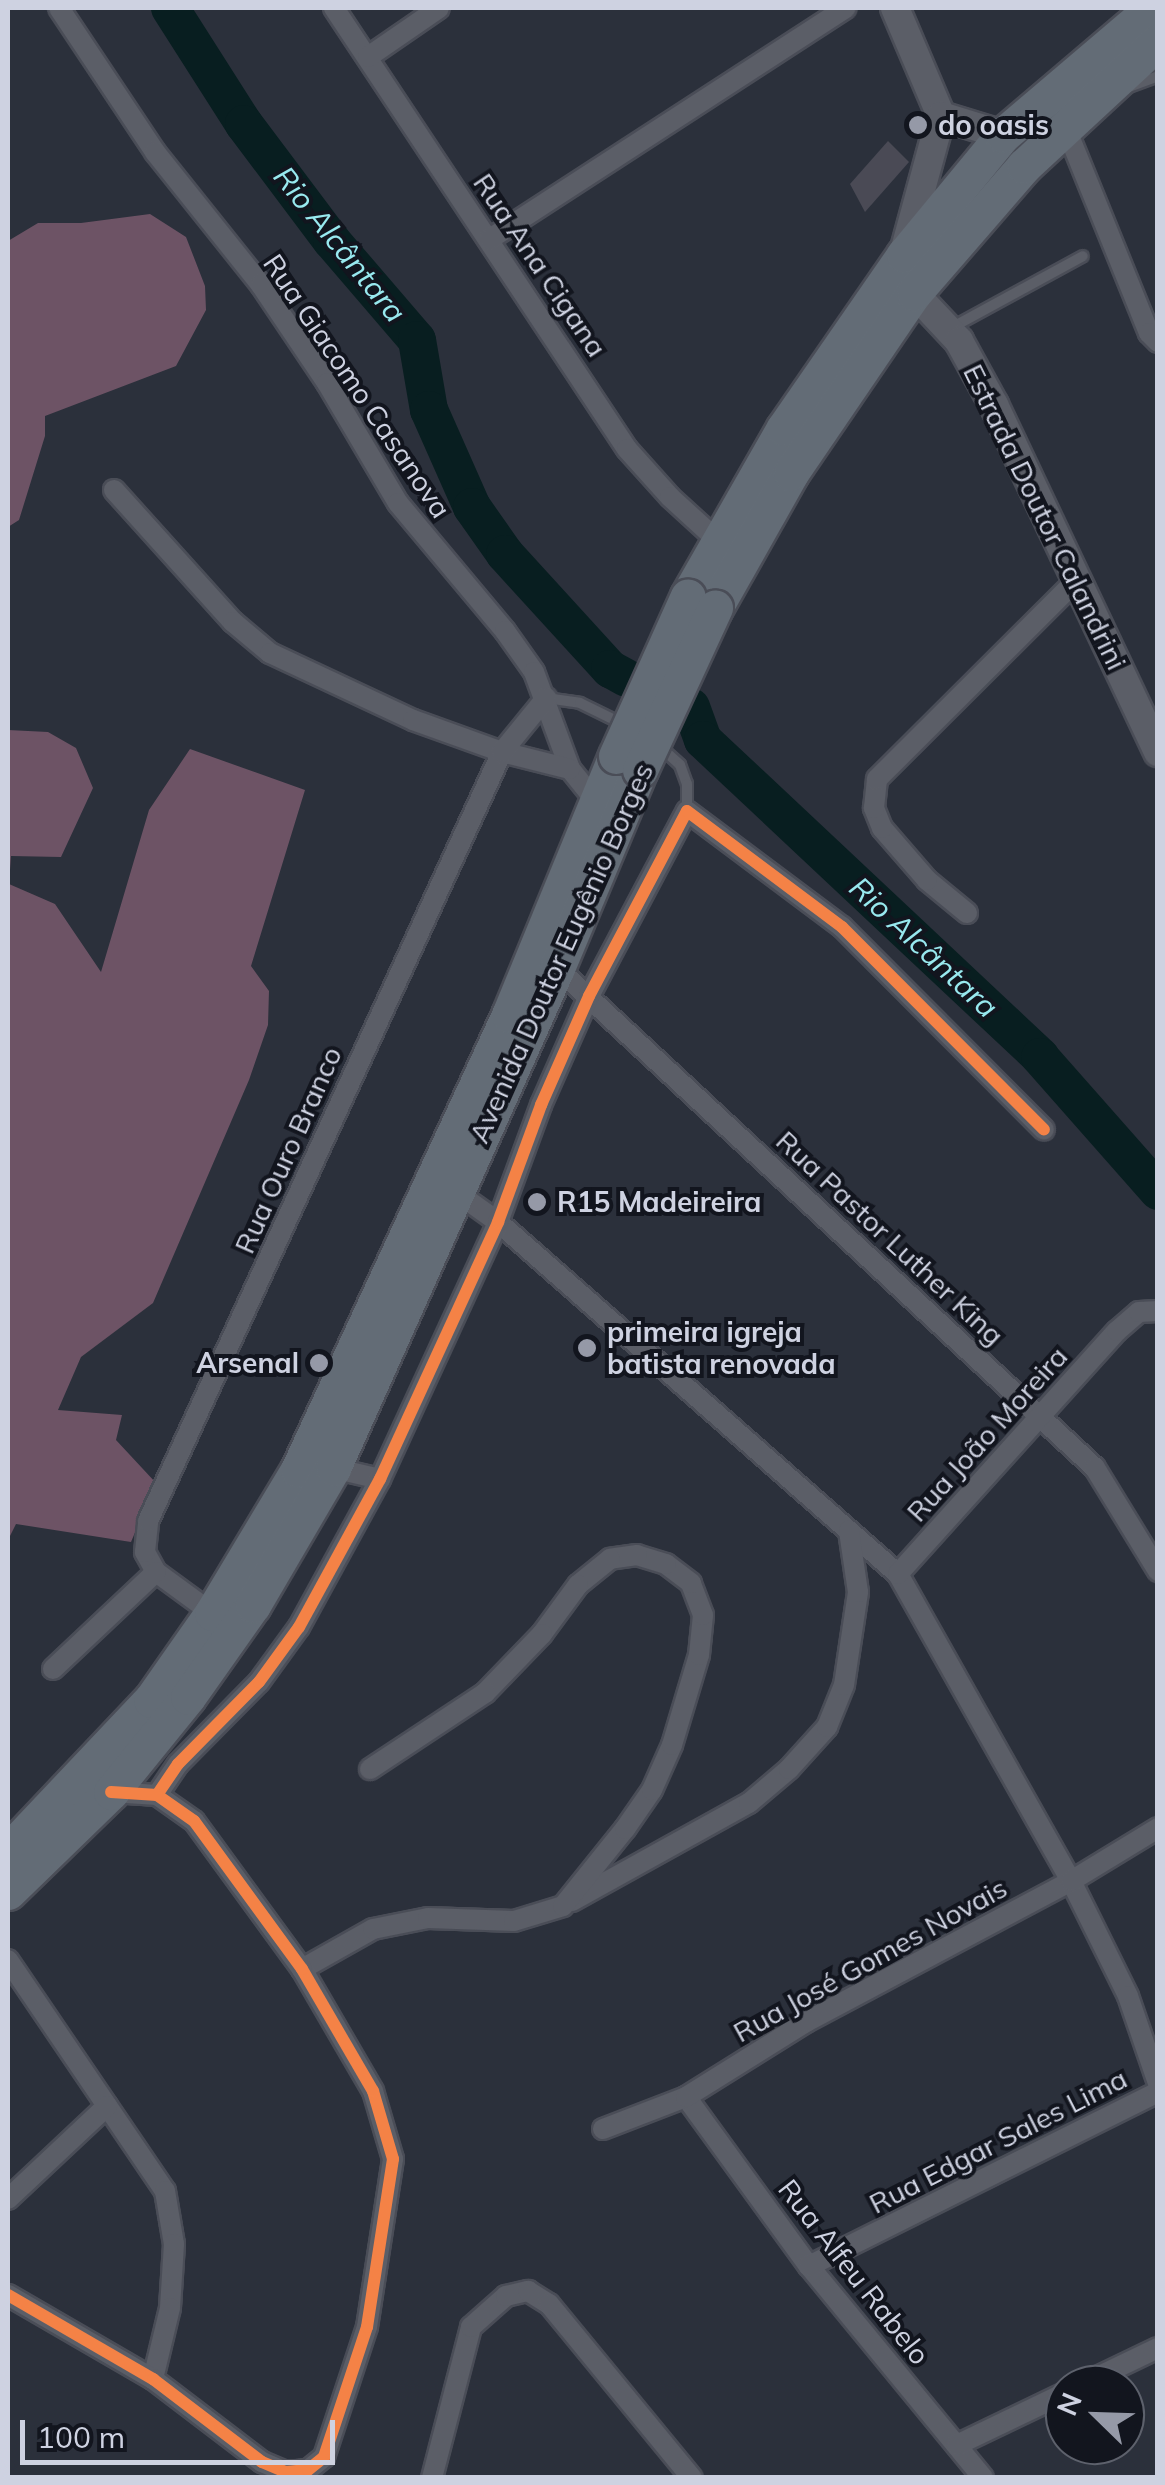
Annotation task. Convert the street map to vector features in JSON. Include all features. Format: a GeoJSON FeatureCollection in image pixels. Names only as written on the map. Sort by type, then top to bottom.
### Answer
{"type":"FeatureCollection","features":[{"type":"Feature","properties":{"kind":"highway","name":"Avenida Doutor Eugênio Borges"},"geometry":{"type":"LineString","coordinates":[[702,602],[717,540],[784,428],[904,255],[1004,135],[1152,8]]}},
{"type":"Feature","properties":{"kind":"highway","name":"Avenida Doutor Eugênio Borges"},"geometry":{"type":"LineString","coordinates":[[8,1892],[112,1792],[188,1697],[253,1606],[333,1468],[557,968],[628,763],[702,602],[914,293],[974,219],[1098,95],[1158,42]]}},
{"type":"Feature","properties":{"kind":"highway","name":"Avenida Doutor Eugênio Borges"},"geometry":{"type":"LineString","coordinates":[[8,1852],[151,1700],[212,1612],[298,1470],[509,1016],[596,800],[628,763]]}},
{"type":"Feature","properties":{"kind":"street","name":"Rua Giacomo Casanova"},"geometry":{"type":"LineString","coordinates":[[59,8],[155,152],[261,285],[327,383],[398,503],[506,631],[546,698],[570,769],[596,800]]}},
{"type":"Feature","properties":{"kind":"street","name":"Rua Ana Cigana"},"geometry":{"type":"LineString","coordinates":[[334,8],[628,449],[670,497],[717,540]]}},
{"type":"Feature","properties":{"kind":"street"},"geometry":{"type":"LineString","coordinates":[[368,57],[439,8]]}},
{"type":"Feature","properties":{"kind":"street"},"geometry":{"type":"LineString","coordinates":[[490,238],[846,8]]}},
{"type":"Feature","properties":{"kind":"street"},"geometry":{"type":"LineString","coordinates":[[895,8],[942,116],[904,255]]}},
{"type":"Feature","properties":{"kind":"street"},"geometry":{"type":"LineString","coordinates":[[942,116],[1004,135]]}},
{"type":"Feature","properties":{"kind":"street"},"geometry":{"type":"LineString","coordinates":[[1066,126],[1149,333],[1158,342]]}},
{"type":"Feature","properties":{"kind":"street","name":"Estrada Doutor Calandrini"},"geometry":{"type":"LineString","coordinates":[[914,293],[950,329],[994,405],[1158,752]]}},
{"type":"Feature","properties":{"kind":"street"},"geometry":{"type":"LineString","coordinates":[[114,490],[233,622],[270,653],[397,713],[502,752],[570,769]]}},
{"type":"Feature","properties":{"kind":"street"},"geometry":{"type":"LineString","coordinates":[[967,913],[927,880],[882,828],[874,808],[877,779],[1077,580]]}},
{"type":"Feature","properties":{"kind":"street","name":"Rua Ouro Branco"},"geometry":{"type":"LineString","coordinates":[[156,1572],[145,1552],[148,1520],[502,752],[546,698]]}},
{"type":"Feature","properties":{"kind":"street"},"geometry":{"type":"LineString","coordinates":[[158,1796],[178,1764],[259,1682],[299,1627],[380,1478],[498,1222],[541,1105],[590,996],[686,812],[842,927],[1044,1130]]}},
{"type":"Feature","properties":{"kind":"street","name":"Rua Pastor Luther King"},"geometry":{"type":"LineString","coordinates":[[557,968],[1095,1468],[1158,1572]]}},
{"type":"Feature","properties":{"kind":"street"},"geometry":{"type":"LineString","coordinates":[[456,1192],[498,1222],[898,1574],[1071,1882],[1128,1996],[1158,2083]]}},
{"type":"Feature","properties":{"kind":"street","name":"Rua João Moreira"},"geometry":{"type":"LineString","coordinates":[[898,1574],[1117,1331],[1139,1312],[1158,1311]]}},
{"type":"Feature","properties":{"kind":"street"},"geometry":{"type":"LineString","coordinates":[[333,1468],[380,1478]]}},
{"type":"Feature","properties":{"kind":"street"},"geometry":{"type":"LineString","coordinates":[[302,1969],[372,1928],[428,1918],[514,1922],[563,1906],[749,1804],[789,1769],[827,1727],[844,1685],[858,1592],[850,1531]]}},
{"type":"Feature","properties":{"kind":"street"},"geometry":{"type":"LineString","coordinates":[[370,1769],[486,1693],[542,1634],[578,1584],[610,1559],[637,1554],[666,1564],[691,1583],[704,1616],[685,1708],[652,1790],[563,1906]]}},
{"type":"Feature","properties":{"kind":"street"},"geometry":{"type":"LineString","coordinates":[[54,1670],[156,1572],[212,1612]]}},
{"type":"Feature","properties":{"kind":"street"},"geometry":{"type":"LineString","coordinates":[[8,2295],[153,2379],[262,2462],[284,2472],[308,2470],[324,2457],[336,2432],[367,2327],[392,2159],[374,2091],[302,1969],[194,1821],[158,1796],[112,1792]]}},
{"type":"Feature","properties":{"kind":"street","name":"Rua José Gomes Novais"},"geometry":{"type":"LineString","coordinates":[[603,2129],[686,2097],[806,2022],[1071,1882],[1158,1828]]}},
{"type":"Feature","properties":{"kind":"street"},"geometry":{"type":"LineString","coordinates":[[8,1960],[165,2191],[171,2226],[170,2308],[153,2379]]}},
{"type":"Feature","properties":{"kind":"street","name":"Rua Edgar Sales Lima"},"geometry":{"type":"LineString","coordinates":[[809,2266],[1158,2092]]}},
{"type":"Feature","properties":{"kind":"street","name":"Rua Alfeu Rabelo"},"geometry":{"type":"LineString","coordinates":[[686,2097],[809,2266],[983,2478]]}},
{"type":"Feature","properties":{"kind":"street"},"geometry":{"type":"LineString","coordinates":[[8,2199],[107,2106]]}},
{"type":"Feature","properties":{"kind":"street"},"geometry":{"type":"LineString","coordinates":[[432,2478],[464,2342],[484,2311],[506,2296],[528,2291],[539,2294],[568,2326],[692,2478]]}},
{"type":"Feature","properties":{"kind":"street"},"geometry":{"type":"LineString","coordinates":[[1123,2365],[1158,2348]]}},
{"type":"Feature","properties":{"kind":"street"},"geometry":{"type":"LineString","coordinates":[[957,2445],[1045,2402]]}},
{"type":"Feature","properties":{"kind":"lane"},"geometry":{"type":"LineString","coordinates":[[1098,95],[1147,83],[1158,76]]}},
{"type":"Feature","properties":{"kind":"lane"},"geometry":{"type":"LineString","coordinates":[[950,329],[1084,256]]}},
{"type":"Feature","properties":{"kind":"lane"},"geometry":{"type":"LineString","coordinates":[[546,698],[580,703],[663,748],[683,774],[686,812]]}},
{"type":"Feature","properties":{"kind":"shaded area"},"geometry":{"type":"Polygon","coordinates":[[[150,214],[186,237],[205,286],[206,310],[176,366],[45,416],[45,436],[19,520],[8,527],[8,241],[38,223],[81,223],[150,214]]]}},
{"type":"Feature","properties":{"kind":"shaded area"},"geometry":{"type":"Polygon","coordinates":[[[8,730],[48,732],[76,748],[93,788],[61,857],[11,856],[9,884],[55,904],[101,972],[149,810],[190,749],[305,790],[251,966],[269,991],[268,1025],[249,1080],[153,1303],[81,1357],[58,1410],[122,1415],[116,1440],[156,1483],[131,1542],[16,1524],[8,1540],[8,730]]]}},
{"type":"Feature","properties":{"kind":"building"},"geometry":{"type":"Polygon","coordinates":[[[888,141],[909,162],[865,212],[850,184],[888,141]]]}},
{"type":"Feature","properties":{"kind":"waterway","name":"Rio Alcântara"},"geometry":{"type":"LineString","coordinates":[[170,8],[244,124],[332,241],[417,340],[429,410],[472,507],[505,554],[610,669],[626,678]]}},
{"type":"Feature","properties":{"kind":"waterway","name":"Rio Alcântara"},"geometry":{"type":"LineString","coordinates":[[691,707],[703,740],[1040,1057],[1158,1191]]}},
{"type":"Feature","properties":{"kind":"cycle path"},"geometry":{"type":"LineString","coordinates":[[157,1795],[178,1764],[259,1682],[299,1627],[380,1479],[498,1222],[541,1105],[589,996],[687,811],[842,927],[1044,1130]]}},
{"type":"Feature","properties":{"kind":"cycle path"},"geometry":{"type":"LineString","coordinates":[[8,2295],[153,2379],[262,2462],[285,2472],[308,2470],[324,2457],[367,2327],[393,2159],[373,2091],[302,1969],[194,1821],[157,1795],[111,1792]]}},
{"type":"Feature","properties":{"kind":"place","name":"do oasis"},"geometry":{"type":"Point","coordinates":[918,125]}},
{"type":"Feature","properties":{"kind":"place","name":"R15 Madeireira"},"geometry":{"type":"Point","coordinates":[537,1202]}},
{"type":"Feature","properties":{"kind":"place","name":"primeira igreja batista renovada"},"geometry":{"type":"Point","coordinates":[587,1348]}},
{"type":"Feature","properties":{"kind":"place","name":"Arsenal"},"geometry":{"type":"Point","coordinates":[319,1363]}}]}
